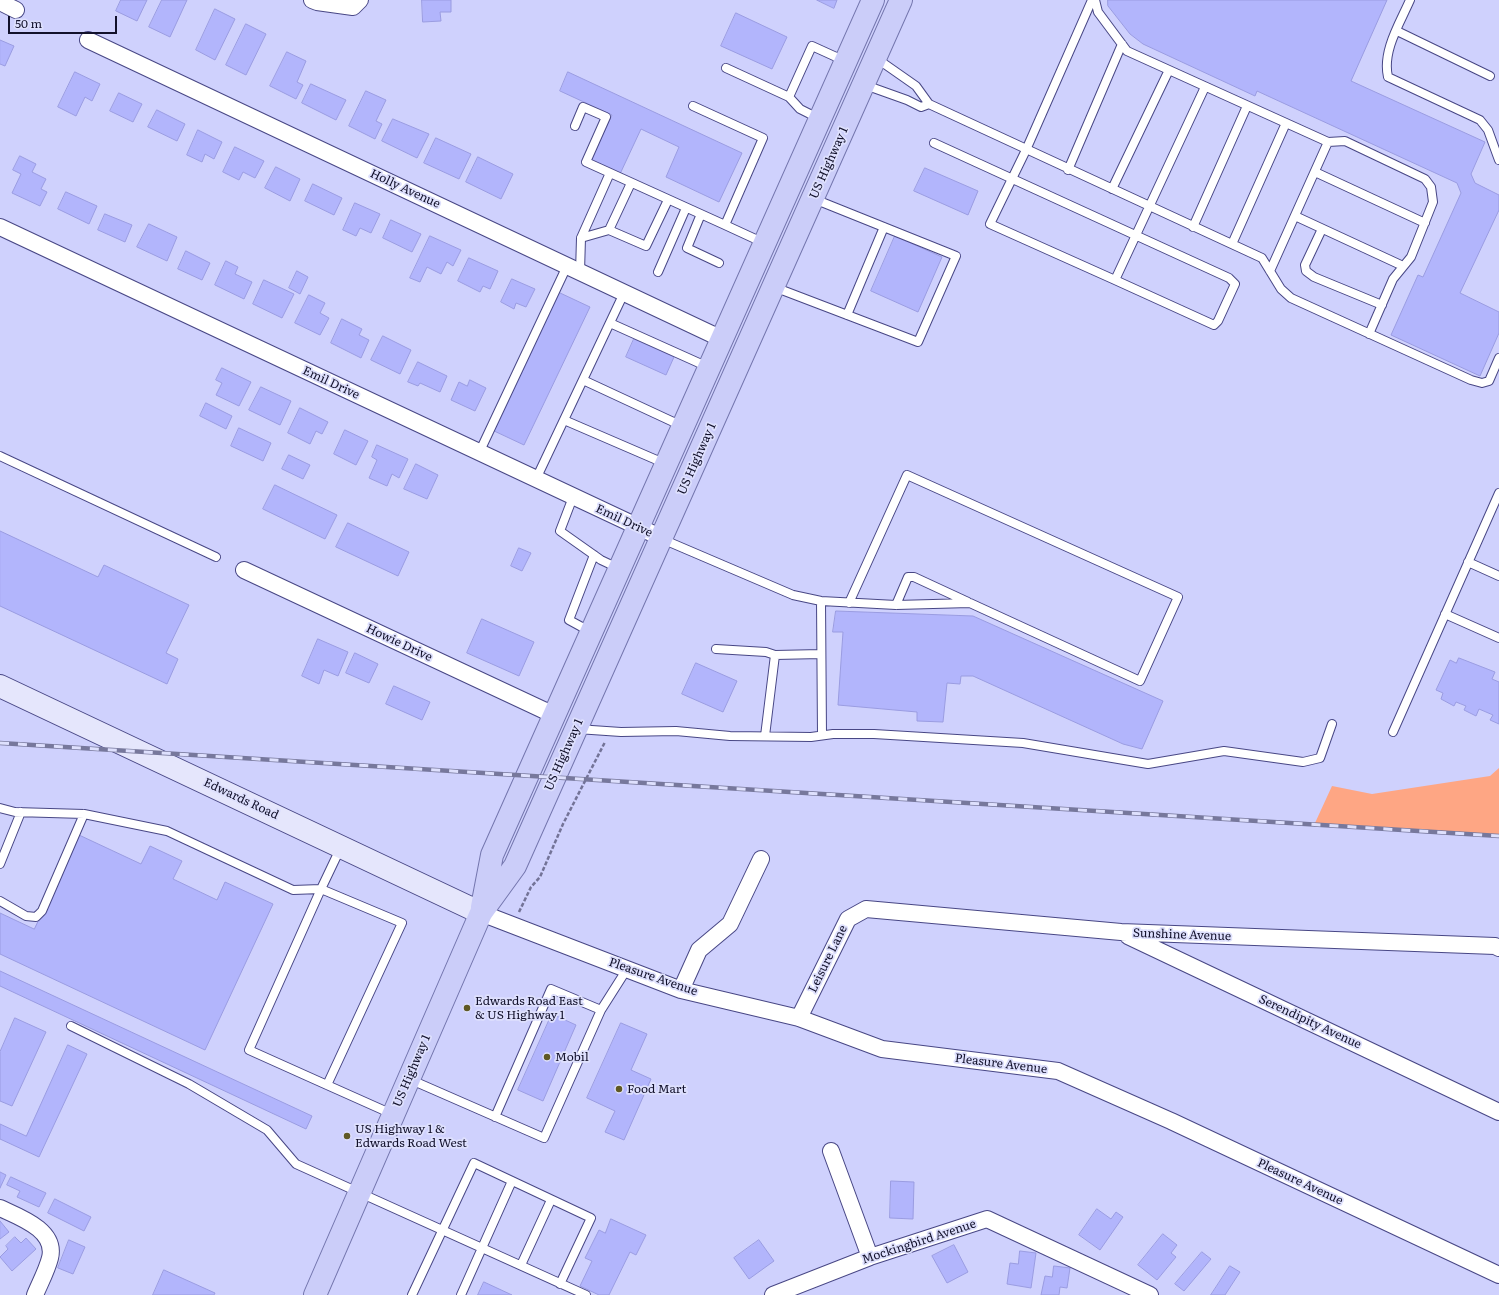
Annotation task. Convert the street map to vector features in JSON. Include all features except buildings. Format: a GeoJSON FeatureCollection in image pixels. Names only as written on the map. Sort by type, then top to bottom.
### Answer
{"type":"FeatureCollection","features":[{"type":"Feature","properties":{"kind":"main road","name":"US Highway 1"},"geometry":{"type":"LineString","coordinates":[[315,1295],[481,912],[492,855],[873,0]]}},
{"type":"Feature","properties":{"kind":"main road","name":"US Highway 1"},"geometry":{"type":"LineString","coordinates":[[481,912],[515,866],[901,0]]}},
{"type":"Feature","properties":{"kind":"main road"},"geometry":{"type":"LineString","coordinates":[[802,160],[809,167],[813,177],[813,198]]}},
{"type":"Feature","properties":{"kind":"main road","name":"Edwards Road"},"geometry":{"type":"LineString","coordinates":[[0,686],[481,912]]}},
{"type":"Feature","properties":{"kind":"street"},"geometry":{"type":"LineString","coordinates":[[312,0],[353,7],[360,0]]}},
{"type":"Feature","properties":{"kind":"street"},"geometry":{"type":"LineString","coordinates":[[0,2],[16,10]]}},
{"type":"Feature","properties":{"kind":"street","name":"Holly Avenue"},"geometry":{"type":"LineString","coordinates":[[88,40],[722,339]]}},
{"type":"Feature","properties":{"kind":"street","name":"Emil Drive"},"geometry":{"type":"LineString","coordinates":[[0,226],[536,480],[662,538]]}},
{"type":"Feature","properties":{"kind":"street","name":"Howie Drive"},"geometry":{"type":"LineString","coordinates":[[244,570],[554,715]]}},
{"type":"Feature","properties":{"kind":"street"},"geometry":{"type":"LineString","coordinates":[[681,990],[699,950],[730,924],[761,859]]}},
{"type":"Feature","properties":{"kind":"street","name":"Sunshine Avenue"},"geometry":{"type":"LineString","coordinates":[[866,908],[1121,932],[1495,946],[1499,948]]}},
{"type":"Feature","properties":{"kind":"street","name":"Leisure Lane"},"geometry":{"type":"LineString","coordinates":[[799,1018],[848,919],[866,908]]}},
{"type":"Feature","properties":{"kind":"street","name":"Pleasure Avenue"},"geometry":{"type":"LineString","coordinates":[[481,912],[681,990],[799,1018],[882,1049],[1058,1071],[1171,1121],[1499,1275]]}},
{"type":"Feature","properties":{"kind":"street","name":"Serendipity Avenue"},"geometry":{"type":"LineString","coordinates":[[1121,932],[1499,1112]]}},
{"type":"Feature","properties":{"kind":"street"},"geometry":{"type":"LineString","coordinates":[[830,1151],[870,1257]]}},
{"type":"Feature","properties":{"kind":"street"},"geometry":{"type":"LineString","coordinates":[[0,1208],[32,1223],[48,1239],[51,1257],[35,1295]]}},
{"type":"Feature","properties":{"kind":"street","name":"Mockingbird Avenue"},"geometry":{"type":"LineString","coordinates":[[773,1295],[870,1257],[987,1219],[1150,1295]]}},
{"type":"Feature","properties":{"kind":"lane"},"geometry":{"type":"LineString","coordinates":[[934,143],[1012,178],[1229,278],[1235,284],[1218,321],[1214,326],[990,224],[1012,178],[1026,150],[1092,0]]}},
{"type":"Feature","properties":{"kind":"lane"},"geometry":{"type":"LineString","coordinates":[[1096,0],[1098,12],[1127,51],[1328,142],[1345,141],[1425,179],[1431,187],[1433,202],[1411,257],[1394,279],[1369,334]]}},
{"type":"Feature","properties":{"kind":"lane"},"geometry":{"type":"LineString","coordinates":[[1410,0],[1387,55],[1386,68],[1388,77],[1480,120],[1488,130],[1499,160]]}},
{"type":"Feature","properties":{"kind":"lane"},"geometry":{"type":"LineString","coordinates":[[1397,32],[1490,76]]}},
{"type":"Feature","properties":{"kind":"lane"},"geometry":{"type":"LineString","coordinates":[[1068,170],[1122,44]]}},
{"type":"Feature","properties":{"kind":"lane"},"geometry":{"type":"LineString","coordinates":[[789,97],[812,46],[845,62]]}},
{"type":"Feature","properties":{"kind":"lane"},"geometry":{"type":"LineString","coordinates":[[876,58],[916,86],[929,104],[1068,170],[1262,258],[1281,289],[1291,298],[1471,380],[1482,383],[1489,381],[1499,358]]}},
{"type":"Feature","properties":{"kind":"lane"},"geometry":{"type":"LineString","coordinates":[[726,68],[789,97],[800,109],[820,119]]}},
{"type":"Feature","properties":{"kind":"lane"},"geometry":{"type":"LineString","coordinates":[[1112,190],[1169,70]]}},
{"type":"Feature","properties":{"kind":"lane"},"geometry":{"type":"LineString","coordinates":[[864,85],[907,100],[921,108],[929,104]]}},
{"type":"Feature","properties":{"kind":"lane"},"geometry":{"type":"LineString","coordinates":[[1115,280],[1148,206],[1205,86]]}},
{"type":"Feature","properties":{"kind":"lane"},"geometry":{"type":"LineString","coordinates":[[694,106],[763,138],[725,225]]}},
{"type":"Feature","properties":{"kind":"lane"},"geometry":{"type":"LineString","coordinates":[[1193,226],[1247,106]]}},
{"type":"Feature","properties":{"kind":"lane"},"geometry":{"type":"LineString","coordinates":[[575,126],[584,107],[606,117],[586,162],[765,243]]}},
{"type":"Feature","properties":{"kind":"lane"},"geometry":{"type":"LineString","coordinates":[[1232,244],[1286,123]]}},
{"type":"Feature","properties":{"kind":"lane"},"geometry":{"type":"LineString","coordinates":[[1270,271],[1328,142]]}},
{"type":"Feature","properties":{"kind":"lane"},"geometry":{"type":"LineString","coordinates":[[1315,172],[1425,223]]}},
{"type":"Feature","properties":{"kind":"lane"},"geometry":{"type":"LineString","coordinates":[[479,453],[574,269],[581,238],[610,173]]}},
{"type":"Feature","properties":{"kind":"lane"},"geometry":{"type":"LineString","coordinates":[[609,230],[631,183]]}},
{"type":"Feature","properties":{"kind":"lane"},"geometry":{"type":"LineString","coordinates":[[774,287],[918,342],[956,256],[813,198]]}},
{"type":"Feature","properties":{"kind":"lane"},"geometry":{"type":"LineString","coordinates":[[581,238],[609,230],[646,246],[668,200]]}},
{"type":"Feature","properties":{"kind":"lane"},"geometry":{"type":"LineString","coordinates":[[658,272],[686,208]]}},
{"type":"Feature","properties":{"kind":"lane"},"geometry":{"type":"LineString","coordinates":[[701,214],[687,248],[719,263]]}},
{"type":"Feature","properties":{"kind":"lane"},"geometry":{"type":"LineString","coordinates":[[1295,216],[1403,266]]}},
{"type":"Feature","properties":{"kind":"lane"},"geometry":{"type":"LineString","coordinates":[[846,315],[884,227]]}},
{"type":"Feature","properties":{"kind":"lane"},"geometry":{"type":"LineString","coordinates":[[1322,229],[1305,265],[1306,271],[1314,276],[1382,305]]}},
{"type":"Feature","properties":{"kind":"lane"},"geometry":{"type":"LineString","coordinates":[[536,480],[624,293]]}},
{"type":"Feature","properties":{"kind":"lane"},"geometry":{"type":"LineString","coordinates":[[610,323],[709,367]]}},
{"type":"Feature","properties":{"kind":"lane"},"geometry":{"type":"LineString","coordinates":[[583,380],[683,426]]}},
{"type":"Feature","properties":{"kind":"lane"},"geometry":{"type":"LineString","coordinates":[[564,420],[666,464]]}},
{"type":"Feature","properties":{"kind":"lane"},"geometry":{"type":"LineString","coordinates":[[0,456],[216,557]]}},
{"type":"Feature","properties":{"kind":"lane"},"geometry":{"type":"LineString","coordinates":[[849,603],[907,475],[1178,597],[1140,681],[914,577],[908,577],[896,605]]}},
{"type":"Feature","properties":{"kind":"lane"},"geometry":{"type":"LineString","coordinates":[[1393,732],[1499,493]]}},
{"type":"Feature","properties":{"kind":"lane"},"geometry":{"type":"LineString","coordinates":[[573,497],[560,532],[594,555],[620,569]]}},
{"type":"Feature","properties":{"kind":"lane"},"geometry":{"type":"LineString","coordinates":[[662,538],[793,595],[821,601],[896,605],[970,603]]}},
{"type":"Feature","properties":{"kind":"lane"},"geometry":{"type":"LineString","coordinates":[[591,632],[569,620],[594,555]]}},
{"type":"Feature","properties":{"kind":"lane"},"geometry":{"type":"LineString","coordinates":[[1468,562],[1499,576]]}},
{"type":"Feature","properties":{"kind":"lane"},"geometry":{"type":"LineString","coordinates":[[821,601],[822,735]]}},
{"type":"Feature","properties":{"kind":"lane"},"geometry":{"type":"LineString","coordinates":[[1445,614],[1499,638]]}},
{"type":"Feature","properties":{"kind":"lane"},"geometry":{"type":"LineString","coordinates":[[716,649],[766,652],[776,655],[821,654]]}},
{"type":"Feature","properties":{"kind":"lane"},"geometry":{"type":"LineString","coordinates":[[765,736],[776,655]]}},
{"type":"Feature","properties":{"kind":"lane"},"geometry":{"type":"LineString","coordinates":[[576,729],[610,731],[676,731],[730,736],[874,734],[1023,743],[1148,764],[1224,751],[1303,762],[1320,758],[1332,724]]}},
{"type":"Feature","properties":{"kind":"lane"},"geometry":{"type":"LineString","coordinates":[[0,808],[21,812],[84,814],[167,831],[293,890],[321,889],[402,923],[327,1085]]}},
{"type":"Feature","properties":{"kind":"lane"},"geometry":{"type":"LineString","coordinates":[[0,864],[21,812]]}},
{"type":"Feature","properties":{"kind":"lane"},"geometry":{"type":"LineString","coordinates":[[0,901],[26,916],[36,917],[42,911],[84,814]]}},
{"type":"Feature","properties":{"kind":"lane"},"geometry":{"type":"LineString","coordinates":[[342,847],[321,889],[249,1050],[394,1114]]}},
{"type":"Feature","properties":{"kind":"lane"},"geometry":{"type":"LineString","coordinates":[[408,1079],[544,1138],[601,1010],[627,969]]}},
{"type":"Feature","properties":{"kind":"lane"},"geometry":{"type":"LineString","coordinates":[[495,1117],[551,989],[601,1010]]}},
{"type":"Feature","properties":{"kind":"lane"},"geometry":{"type":"LineString","coordinates":[[71,1026],[189,1084],[267,1130],[296,1164],[586,1295]]}},
{"type":"Feature","properties":{"kind":"lane"},"geometry":{"type":"LineString","coordinates":[[412,1295],[474,1163],[591,1218],[560,1284]]}},
{"type":"Feature","properties":{"kind":"lane"},"geometry":{"type":"LineString","coordinates":[[460,1295],[512,1181]]}},
{"type":"Feature","properties":{"kind":"lane"},"geometry":{"type":"LineString","coordinates":[[521,1265],[551,1200]]}},
{"type":"Feature","properties":{"kind":"path"},"geometry":{"type":"LineString","coordinates":[[514,925],[526,896],[540,877],[563,824],[610,731]]}},
{"type":"Feature","properties":{"kind":"shaded area"},"geometry":{"type":"Polygon","coordinates":[[[1499,768],[1499,835],[1315,823],[1332,786],[1372,794],[1490,776],[1499,768]]]}},
{"type":"Feature","properties":{"kind":"railway"},"geometry":{"type":"LineString","coordinates":[[0,743],[1499,836]]}},
{"type":"Feature","properties":{"kind":"place","name":"Edwards Road East & US Highway 1"},"geometry":{"type":"Point","coordinates":[467,1008]}},
{"type":"Feature","properties":{"kind":"place","name":"Mobil"},"geometry":{"type":"Point","coordinates":[547,1057]}},
{"type":"Feature","properties":{"kind":"place","name":"Food Mart"},"geometry":{"type":"Point","coordinates":[619,1089]}},
{"type":"Feature","properties":{"kind":"place","name":"US Highway 1 & Edwards Road West"},"geometry":{"type":"Point","coordinates":[347,1136]}}]}
